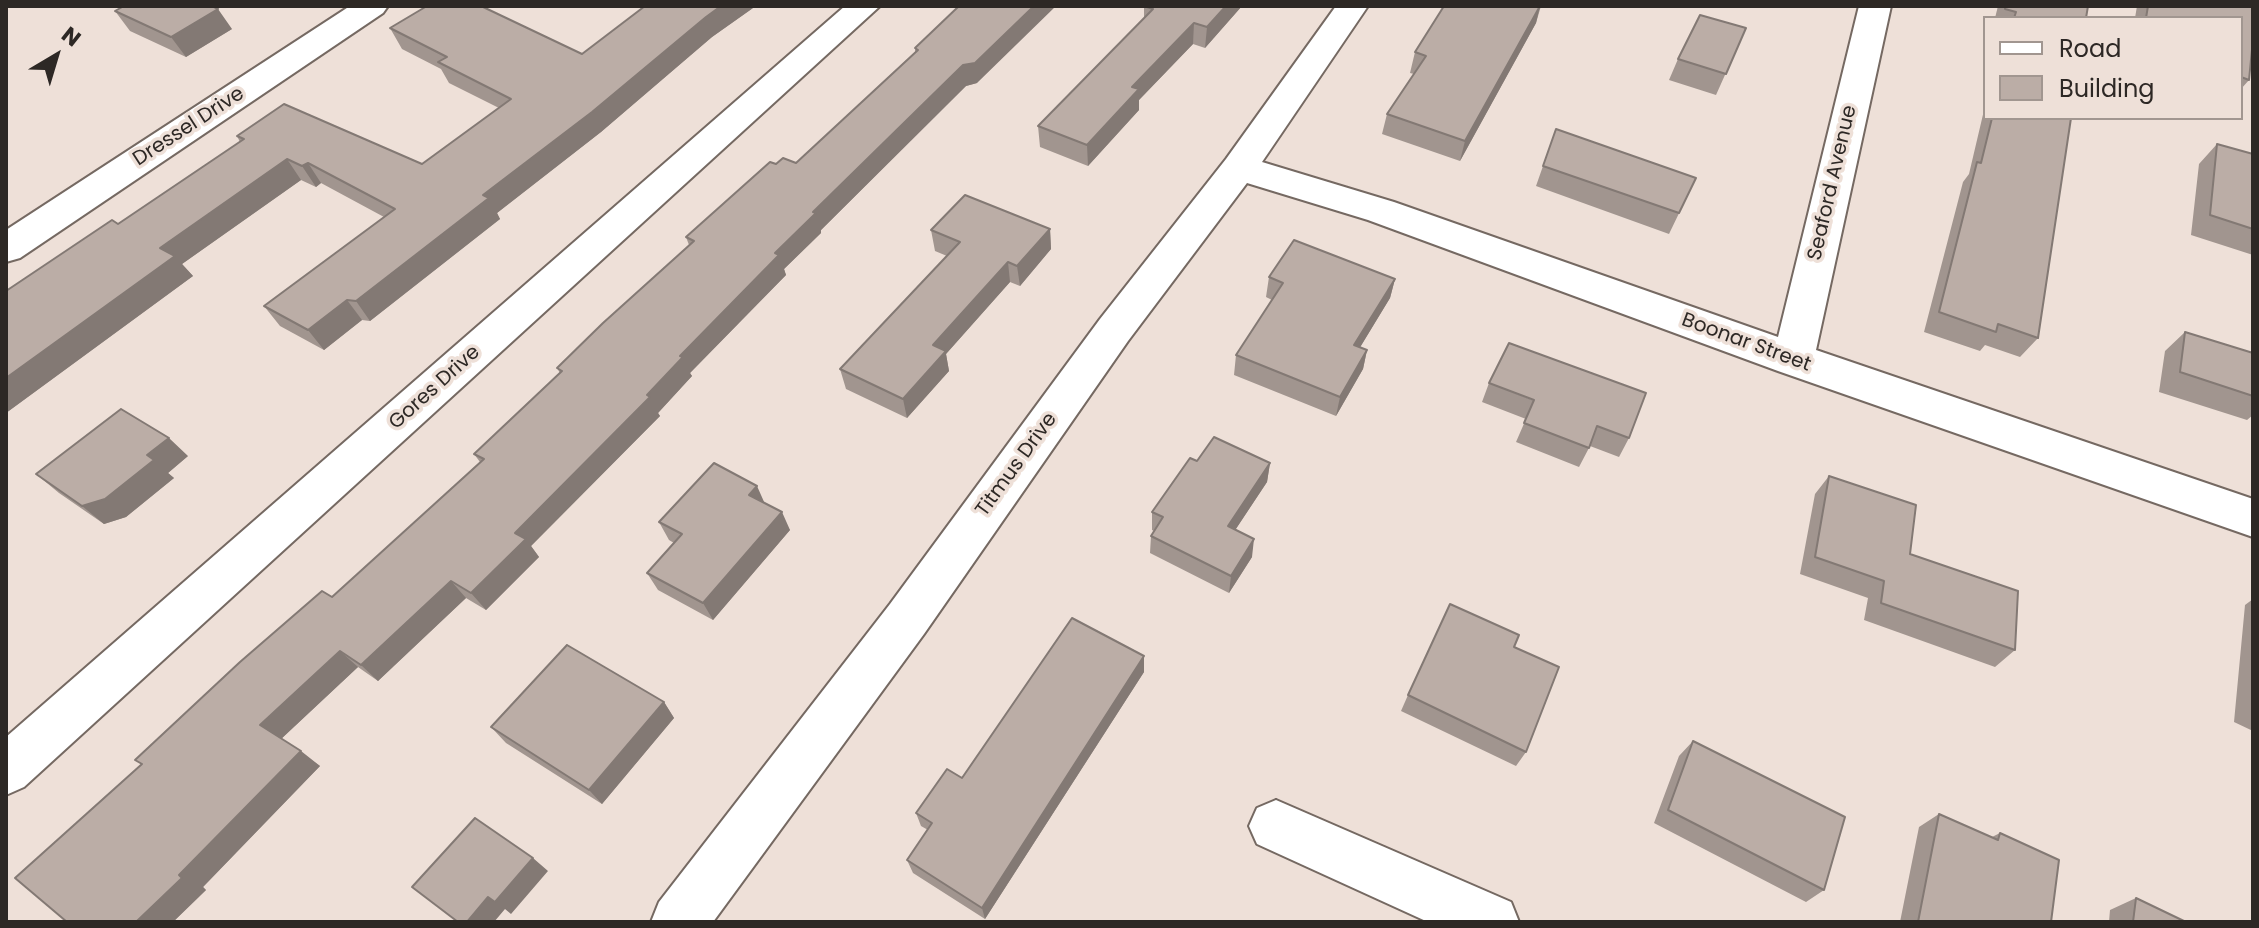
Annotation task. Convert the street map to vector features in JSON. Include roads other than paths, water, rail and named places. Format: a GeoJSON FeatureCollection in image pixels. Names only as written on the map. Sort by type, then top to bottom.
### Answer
{"type":"FeatureCollection","features":[{"type":"Feature","properties":{"kind":"street","name":"Dressel Drive"},"geometry":{"type":"LineString","coordinates":[[6,248],[372,6]]}},
{"type":"Feature","properties":{"kind":"street","name":"Gores Drive"},"geometry":{"type":"LineString","coordinates":[[6,770],[864,6]]}},
{"type":"Feature","properties":{"kind":"street","name":"Titmus Drive"},"geometry":{"type":"LineString","coordinates":[[679,922],[907,619],[1114,330],[1239,168],[1352,6]]}},
{"type":"Feature","properties":{"kind":"street","name":"Seaford Avenue"},"geometry":{"type":"LineString","coordinates":[[1793,360],[1875,6]]}},
{"type":"Feature","properties":{"kind":"street","name":"Boonar Street"},"geometry":{"type":"LineString","coordinates":[[1239,168],[1381,211],[1793,360],[2253,518]]}},
{"type":"Feature","properties":{"kind":"street"},"geometry":{"type":"LineString","coordinates":[[1276,826],[1491,922]]}}]}
